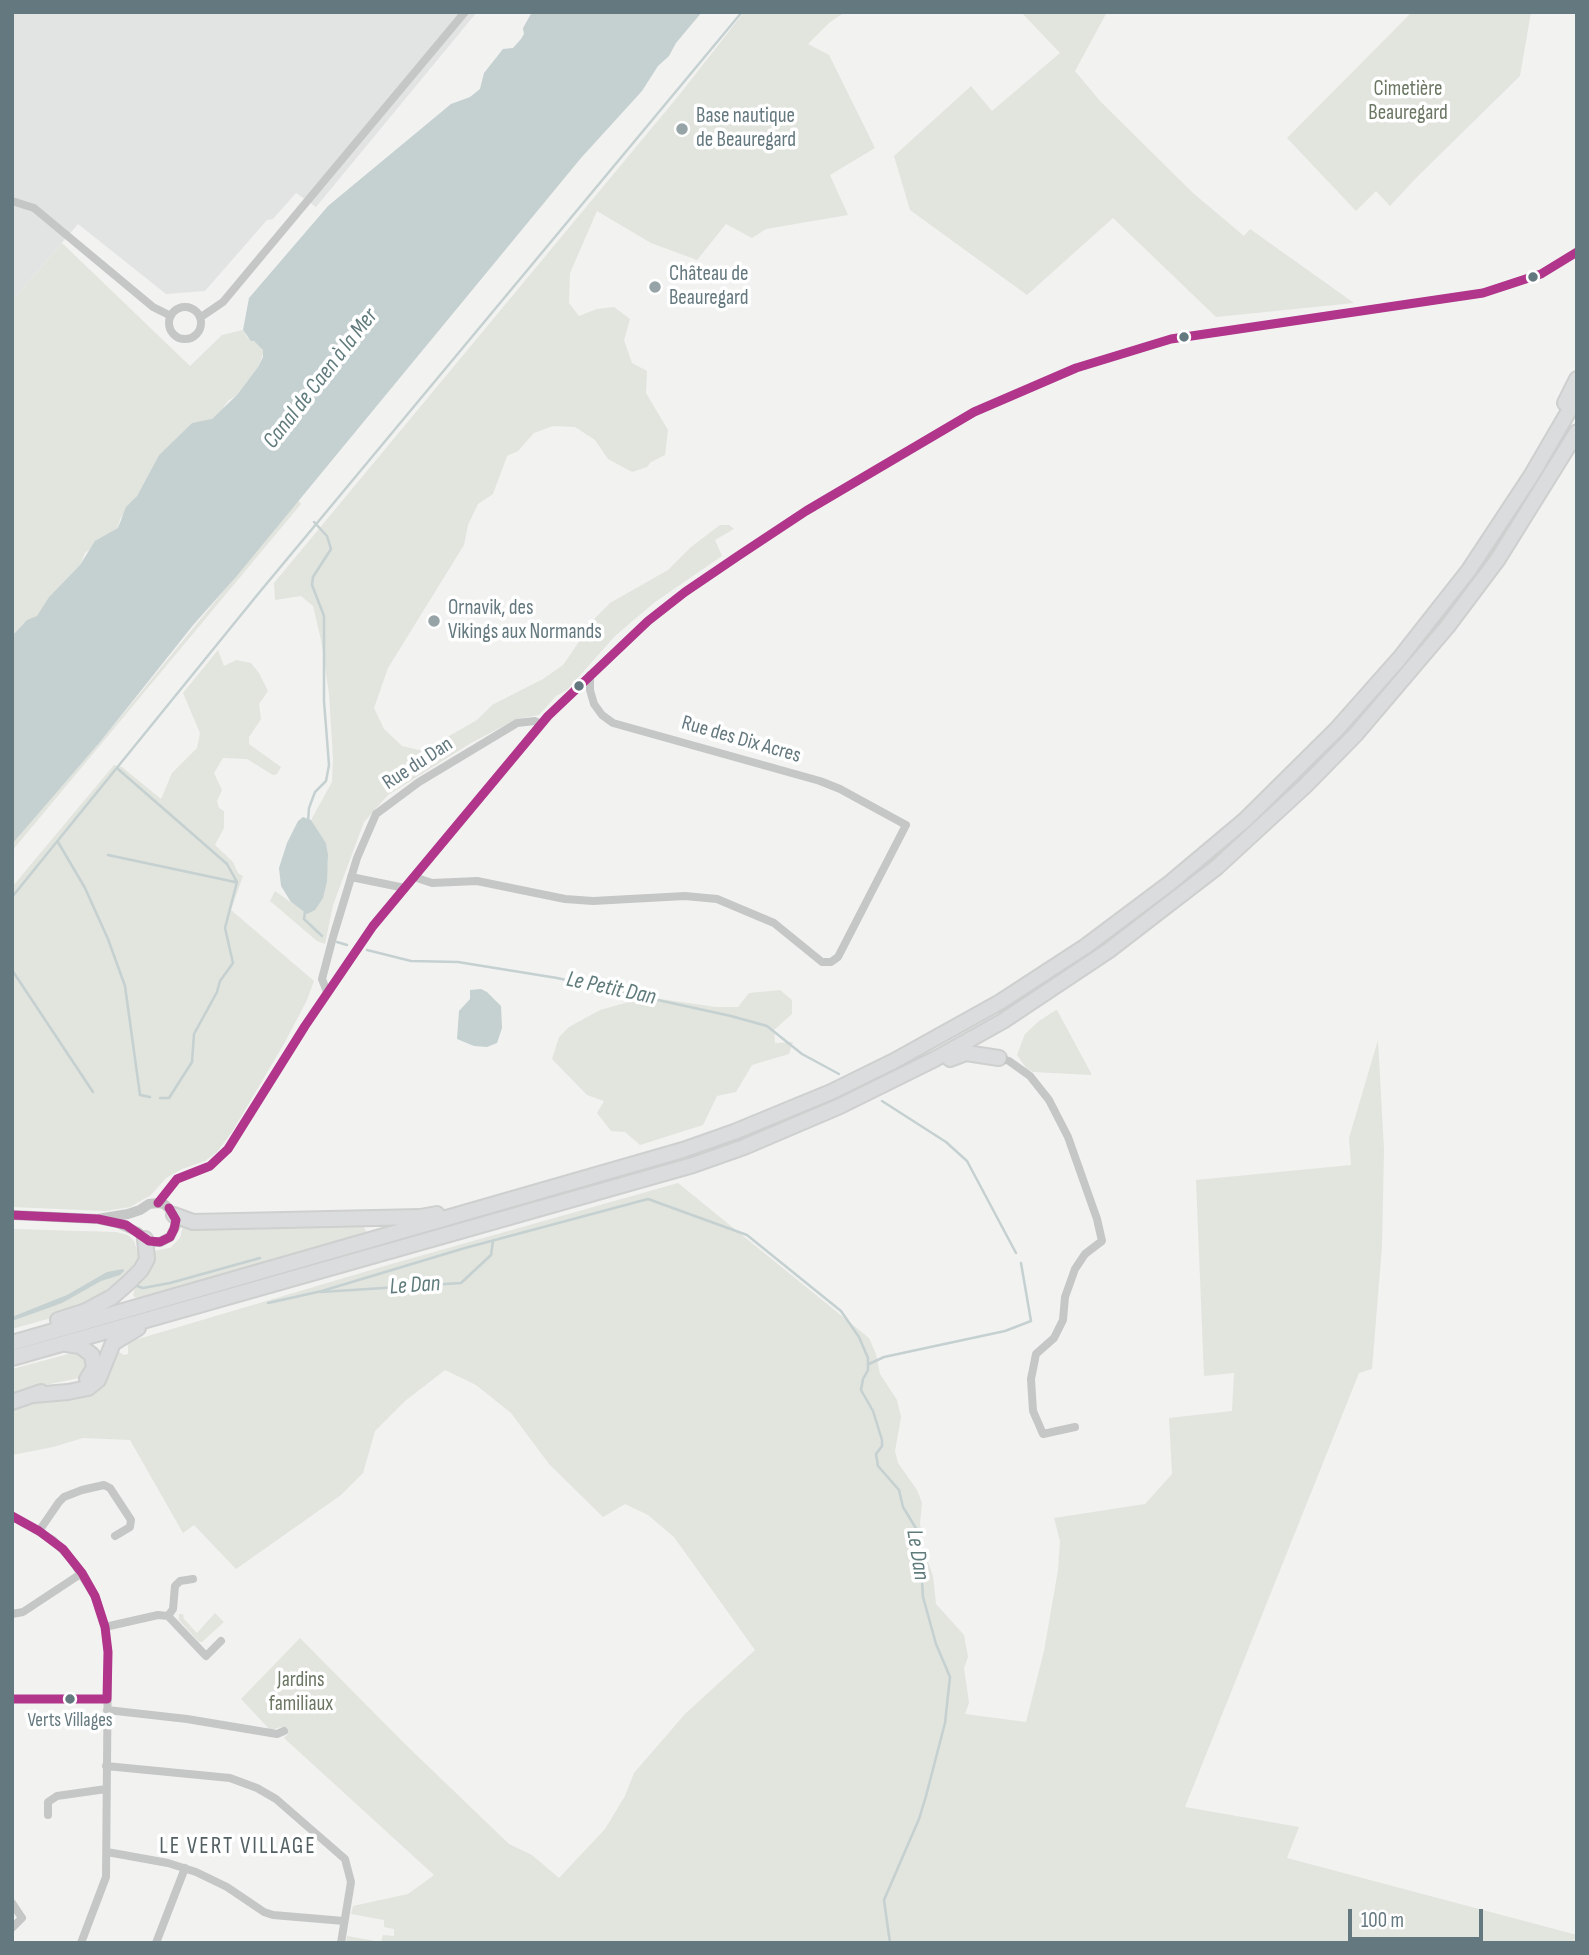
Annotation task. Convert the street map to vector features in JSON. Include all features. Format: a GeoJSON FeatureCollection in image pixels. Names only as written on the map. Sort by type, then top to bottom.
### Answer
{"type":"FeatureCollection","features":[{"type":"Feature","properties":{"kind":"highway"},"geometry":{"type":"LineString","coordinates":[[1561,425],[1562,410],[1577,379]]}},
{"type":"Feature","properties":{"kind":"highway"},"geometry":{"type":"LineString","coordinates":[[12,1343],[683,1150],[831,1092],[977,1016],[1044,975],[1114,926],[1191,866],[1300,768],[1370,693],[1469,570],[1577,397]]}},
{"type":"Feature","properties":{"kind":"highway"},"geometry":{"type":"LineString","coordinates":[[12,1358],[693,1165],[808,1120],[935,1059],[1003,1021],[1093,962],[1160,912],[1250,837],[1347,743],[1402,682],[1490,569],[1577,432]]}},
{"type":"Feature","properties":{"kind":"highway"},"geometry":{"type":"LineString","coordinates":[[999,1058],[991,1050],[990,1042],[1003,1021]]}},
{"type":"Feature","properties":{"kind":"highway"},"geometry":{"type":"LineString","coordinates":[[935,1059],[947,1060],[966,1053],[999,1058]]}},
{"type":"Feature","properties":{"kind":"highway"},"geometry":{"type":"LineString","coordinates":[[172,1211],[193,1222],[420,1217],[477,1210]]}},
{"type":"Feature","properties":{"kind":"highway"},"geometry":{"type":"LineString","coordinates":[[12,1337],[86,1311],[112,1297],[141,1270],[146,1259],[142,1235]]}},
{"type":"Feature","properties":{"kind":"highway"},"geometry":{"type":"LineString","coordinates":[[33,1395],[88,1388],[98,1380],[113,1343],[149,1318]]}},
{"type":"Feature","properties":{"kind":"highway"},"geometry":{"type":"LineString","coordinates":[[12,1402],[80,1382],[92,1374],[94,1359],[86,1349],[60,1343]]}},
{"type":"Feature","properties":{"kind":"street"},"geometry":{"type":"LineString","coordinates":[[201,317],[194,309],[184,306],[171,316],[170,328],[175,336],[186,339],[192,337],[199,328],[201,317],[223,302],[465,12]]}},
{"type":"Feature","properties":{"kind":"street"},"geometry":{"type":"LineString","coordinates":[[12,201],[34,208],[153,307],[171,316]]}},
{"type":"Feature","properties":{"kind":"street"},"geometry":{"type":"LineString","coordinates":[[158,1203],[160,1197],[177,1179],[210,1166],[228,1149],[327,992],[373,926],[541,724],[650,620],[738,556],[806,511],[974,412],[1076,368],[1171,339],[1483,293],[1541,274],[1577,252]]}},
{"type":"Feature","properties":{"kind":"street","name":"Rue des Dix Acres"},"geometry":{"type":"LineString","coordinates":[[414,877],[432,883],[477,881],[565,899],[612,901],[685,896],[718,899],[774,923],[822,962],[831,962],[838,957],[906,825],[841,789],[820,781],[613,723],[602,715],[594,704],[590,676]]}},
{"type":"Feature","properties":{"kind":"street","name":"Rue du Dan"},"geometry":{"type":"LineString","coordinates":[[327,992],[322,979],[323,972],[351,877],[376,814],[419,782],[517,723],[534,721],[541,724]]}},
{"type":"Feature","properties":{"kind":"street"},"geometry":{"type":"LineString","coordinates":[[351,877],[405,888]]}},
{"type":"Feature","properties":{"kind":"street"},"geometry":{"type":"LineString","coordinates":[[999,1058],[1009,1061],[1030,1076],[1049,1100],[1068,1137],[1102,1241],[1085,1254],[1074,1269],[1065,1297],[1063,1320],[1054,1338],[1036,1354],[1031,1379],[1033,1411],[1043,1434],[1075,1427]]}},
{"type":"Feature","properties":{"kind":"street"},"geometry":{"type":"LineString","coordinates":[[12,1215],[98,1219],[122,1224],[160,1241],[170,1237],[176,1225],[172,1211],[173,1185]]}},
{"type":"Feature","properties":{"kind":"street"},"geometry":{"type":"LineString","coordinates":[[142,1235],[136,1219],[146,1205],[158,1203],[172,1211]]}},
{"type":"Feature","properties":{"kind":"street"},"geometry":{"type":"LineString","coordinates":[[98,1219],[140,1210]]}},
{"type":"Feature","properties":{"kind":"street"},"geometry":{"type":"LineString","coordinates":[[39,1531],[64,1497],[104,1485],[110,1488],[131,1520],[130,1527],[115,1536]]}},
{"type":"Feature","properties":{"kind":"street"},"geometry":{"type":"LineString","coordinates":[[12,1516],[63,1549],[82,1573],[95,1596],[105,1627],[108,1651],[106,1877],[81,1943]]}},
{"type":"Feature","properties":{"kind":"street"},"geometry":{"type":"LineString","coordinates":[[14,1614],[23,1612],[82,1573]]}},
{"type":"Feature","properties":{"kind":"street"},"geometry":{"type":"LineString","coordinates":[[168,1616],[173,1609],[174,1586],[180,1581],[193,1579]]}},
{"type":"Feature","properties":{"kind":"street"},"geometry":{"type":"LineString","coordinates":[[105,1627],[158,1615],[168,1616],[206,1656],[221,1641]]}},
{"type":"Feature","properties":{"kind":"street"},"geometry":{"type":"LineString","coordinates":[[12,1699],[107,1699]]}},
{"type":"Feature","properties":{"kind":"street"},"geometry":{"type":"LineString","coordinates":[[107,1710],[187,1719],[277,1734],[284,1731]]}},
{"type":"Feature","properties":{"kind":"street"},"geometry":{"type":"LineString","coordinates":[[106,1766],[230,1777],[276,1799],[345,1859],[351,1882],[341,1943]]}},
{"type":"Feature","properties":{"kind":"street"},"geometry":{"type":"LineString","coordinates":[[48,1815],[48,1802],[57,1796],[106,1789]]}},
{"type":"Feature","properties":{"kind":"street"},"geometry":{"type":"LineString","coordinates":[[107,1852],[185,1868],[227,1888],[264,1912],[344,1921]]}},
{"type":"Feature","properties":{"kind":"street"},"geometry":{"type":"LineString","coordinates":[[156,1943],[185,1868]]}},
{"type":"Feature","properties":{"kind":"street"},"geometry":{"type":"LineString","coordinates":[[12,1903],[22,1918],[12,1928]]}},
{"type":"Feature","properties":{"kind":"shaded area"},"geometry":{"type":"Polygon","coordinates":[[[12,12],[477,12],[316,207],[296,193],[273,219],[267,220],[205,291],[166,294],[78,224],[12,301],[12,12]]]}},
{"type":"Feature","properties":{"kind":"green space"},"geometry":{"type":"Polygon","coordinates":[[[744,12],[845,12],[829,23],[808,44],[829,55],[875,148],[830,175],[848,215],[766,229],[752,238],[726,224],[697,260],[651,243],[597,211],[570,273],[569,303],[579,316],[597,309],[614,307],[630,319],[624,340],[632,363],[647,371],[646,393],[668,430],[665,455],[647,467],[632,472],[608,459],[595,440],[575,427],[553,426],[534,433],[518,451],[507,456],[493,494],[478,504],[468,525],[464,545],[388,668],[374,708],[384,729],[402,746],[423,751],[477,720],[492,705],[543,679],[563,665],[596,617],[610,603],[668,570],[691,547],[720,525],[729,525],[734,529],[715,540],[722,556],[655,602],[615,636],[567,690],[556,696],[539,715],[517,719],[471,743],[388,795],[364,822],[333,905],[325,944],[317,941],[270,901],[275,891],[303,911],[328,864],[326,843],[311,820],[332,782],[333,758],[329,694],[313,606],[301,596],[275,600],[274,583],[680,94],[744,12]]]}},
{"type":"Feature","properties":{"kind":"green space"},"geometry":{"type":"Polygon","coordinates":[[[1021,12],[1107,12],[1075,71],[1100,101],[1193,193],[1244,236],[1250,229],[1354,303],[1216,317],[1113,218],[1027,295],[910,210],[894,156],[971,86],[992,111],[1060,53],[1021,12]]]}},
{"type":"Feature","properties":{"kind":"green space","name":"Cimetière Beauregard"},"geometry":{"type":"Polygon","coordinates":[[[1412,12],[1531,12],[1520,76],[1390,206],[1376,191],[1356,211],[1287,138],[1412,12]]]}},
{"type":"Feature","properties":{"kind":"green space"},"geometry":{"type":"Polygon","coordinates":[[[62,243],[190,366],[222,335],[243,330],[264,352],[258,367],[221,411],[210,421],[192,423],[159,455],[137,496],[120,519],[118,528],[85,553],[80,565],[49,597],[38,616],[23,624],[12,636],[12,301],[62,243]]]}},
{"type":"Feature","properties":{"kind":"green space"},"geometry":{"type":"Polygon","coordinates":[[[298,500],[301,504],[12,851],[12,844],[34,817],[100,742],[298,500]]]}},
{"type":"Feature","properties":{"kind":"green space"},"geometry":{"type":"Polygon","coordinates":[[[218,650],[224,666],[236,660],[251,663],[259,673],[268,691],[259,704],[261,719],[249,737],[249,744],[281,767],[277,774],[273,775],[247,759],[223,758],[214,773],[222,790],[217,801],[219,808],[224,811],[224,828],[215,845],[243,876],[231,910],[314,981],[307,1000],[232,1132],[217,1152],[205,1161],[166,1178],[151,1195],[130,1207],[105,1211],[12,1207],[12,887],[114,765],[122,767],[161,799],[172,773],[197,748],[200,733],[183,693],[218,650]]]}},
{"type":"Feature","properties":{"kind":"green space"},"geometry":{"type":"Polygon","coordinates":[[[780,990],[792,1000],[792,1014],[774,1030],[775,1043],[793,1042],[789,1054],[752,1065],[736,1092],[717,1096],[703,1125],[640,1145],[625,1132],[611,1131],[597,1113],[604,1101],[587,1095],[552,1059],[559,1037],[569,1027],[600,1010],[647,997],[716,1007],[738,1007],[749,993],[780,990]]]}},
{"type":"Feature","properties":{"kind":"green space"},"geometry":{"type":"Polygon","coordinates":[[[1057,1010],[1092,1075],[1033,1072],[1026,1068],[1017,1055],[1025,1034],[1057,1010]]]}},
{"type":"Feature","properties":{"kind":"green space","name":"Jardins familiaux"},"geometry":{"type":"Polygon","coordinates":[[[1378,1040],[1384,1150],[1382,1246],[1372,1369],[1359,1373],[1185,1807],[1299,1827],[1287,1858],[1577,1935],[1577,1943],[346,1942],[347,1936],[381,1942],[383,1935],[394,1936],[394,1929],[384,1927],[384,1920],[351,1914],[353,1906],[408,1894],[434,1875],[284,1738],[288,1734],[281,1727],[270,1730],[241,1699],[300,1638],[509,1844],[532,1855],[559,1878],[605,1829],[625,1796],[634,1773],[685,1714],[755,1650],[674,1537],[648,1515],[625,1504],[603,1517],[549,1464],[511,1413],[476,1385],[445,1370],[405,1401],[375,1431],[363,1473],[341,1495],[236,1569],[194,1525],[183,1533],[130,1440],[83,1438],[12,1455],[12,1408],[35,1399],[83,1394],[114,1349],[124,1355],[128,1354],[128,1342],[678,1183],[869,1338],[880,1374],[897,1400],[901,1417],[895,1451],[898,1463],[917,1490],[922,1503],[920,1523],[923,1548],[933,1576],[936,1604],[964,1635],[968,1657],[964,1668],[969,1703],[965,1714],[1026,1722],[1044,1651],[1058,1570],[1060,1541],[1054,1518],[1145,1504],[1172,1474],[1169,1418],[1232,1411],[1234,1373],[1204,1376],[1196,1180],[1351,1165],[1349,1138],[1378,1040]]]}},
{"type":"Feature","properties":{"kind":"green space"},"geometry":{"type":"Polygon","coordinates":[[[363,1225],[367,1233],[137,1298],[133,1296],[135,1287],[151,1267],[153,1251],[170,1248],[180,1238],[183,1226],[363,1225]]]}},
{"type":"Feature","properties":{"kind":"green space"},"geometry":{"type":"Polygon","coordinates":[[[12,1229],[116,1232],[128,1235],[134,1241],[139,1257],[136,1267],[89,1303],[62,1315],[12,1329],[12,1229]]]}},
{"type":"Feature","properties":{"kind":"green space"},"geometry":{"type":"Polygon","coordinates":[[[76,1352],[86,1357],[89,1365],[79,1378],[12,1395],[12,1369],[76,1352]]]}},
{"type":"Feature","properties":{"kind":"green space"},"geometry":{"type":"Polygon","coordinates":[[[215,1613],[224,1622],[202,1642],[179,1620],[179,1614],[183,1614],[184,1619],[197,1633],[215,1613]]]}},
{"type":"Feature","properties":{"kind":"water","name":"Canal de Caen à la Mer"},"geometry":{"type":"Polygon","coordinates":[[[532,12],[702,12],[676,43],[669,56],[658,66],[642,91],[581,158],[235,578],[194,624],[100,742],[12,844],[12,636],[27,620],[37,616],[49,597],[80,565],[95,541],[118,528],[126,507],[137,496],[159,455],[192,423],[212,419],[237,395],[258,367],[263,350],[251,341],[243,330],[249,298],[328,206],[451,104],[470,97],[480,89],[484,73],[503,49],[513,48],[521,39],[523,28],[532,12]]]}},
{"type":"Feature","properties":{"kind":"water"},"geometry":{"type":"Polygon","coordinates":[[[303,817],[311,820],[326,843],[328,855],[323,898],[315,910],[307,914],[291,902],[281,886],[279,868],[287,843],[298,821],[303,817]]]}},
{"type":"Feature","properties":{"kind":"water"},"geometry":{"type":"Polygon","coordinates":[[[481,989],[501,1006],[502,1028],[497,1043],[487,1047],[474,1046],[457,1039],[459,1011],[470,999],[470,990],[481,989]]]}},
{"type":"Feature","properties":{"kind":"water"},"geometry":{"type":"Polygon","coordinates":[[[123,1269],[120,1275],[101,1281],[62,1303],[12,1321],[12,1317],[67,1295],[107,1272],[123,1269]]]}},
{"type":"Feature","properties":{"kind":"waterway"},"geometry":{"type":"LineString","coordinates":[[12,897],[258,594],[742,12]]}},
{"type":"Feature","properties":{"kind":"waterway","name":"Le Petit Dan"},"geometry":{"type":"LineString","coordinates":[[308,822],[309,808],[315,792],[326,781],[329,765],[324,701],[324,616],[312,585],[313,577],[331,549],[327,536],[314,522]]}},
{"type":"Feature","properties":{"kind":"waterway"},"geometry":{"type":"LineString","coordinates":[[118,769],[227,864],[237,882],[225,928],[233,963],[220,981],[217,992],[194,1034],[192,1062],[169,1098],[160,1098]]}},
{"type":"Feature","properties":{"kind":"waterway"},"geometry":{"type":"LineString","coordinates":[[58,842],[85,888],[125,986],[140,1095],[150,1097]]}},
{"type":"Feature","properties":{"kind":"waterway"},"geometry":{"type":"LineString","coordinates":[[108,855],[235,882]]}},
{"type":"Feature","properties":{"kind":"waterway","name":"Le Petit Dan"},"geometry":{"type":"LineString","coordinates":[[305,912],[304,919],[322,936]]}},
{"type":"Feature","properties":{"kind":"waterway","name":"Le Petit Dan"},"geometry":{"type":"LineString","coordinates":[[337,942],[347,945]]}},
{"type":"Feature","properties":{"kind":"waterway","name":"Le Petit Dan"},"geometry":{"type":"LineString","coordinates":[[367,950],[411,961],[458,962],[557,978],[731,1016],[767,1026],[802,1054],[839,1074]]}},
{"type":"Feature","properties":{"kind":"waterway"},"geometry":{"type":"LineString","coordinates":[[12,970],[93,1092]]}},
{"type":"Feature","properties":{"kind":"waterway","name":"Le Petit Dan"},"geometry":{"type":"LineString","coordinates":[[882,1101],[946,1142],[967,1161],[1016,1253]]}},
{"type":"Feature","properties":{"kind":"waterway","name":"Le Dan"},"geometry":{"type":"LineString","coordinates":[[268,1303],[322,1291],[465,1248],[648,1199],[747,1235],[841,1311],[859,1337],[868,1358],[868,1370],[861,1390],[873,1411],[882,1440],[882,1446],[876,1454],[878,1466],[899,1490],[903,1507],[917,1530],[915,1546],[921,1566],[923,1597],[936,1644],[950,1677],[945,1723],[926,1796],[919,1819],[884,1900],[890,1943]]}},
{"type":"Feature","properties":{"kind":"waterway","name":"Le Dan"},"geometry":{"type":"LineString","coordinates":[[321,1292],[461,1283],[491,1255],[493,1241]]}},
{"type":"Feature","properties":{"kind":"waterway","name":"Le Dan"},"geometry":{"type":"LineString","coordinates":[[137,1286],[143,1288],[170,1283],[260,1258]]}},
{"type":"Feature","properties":{"kind":"waterway","name":"Le Petit Dan"},"geometry":{"type":"LineString","coordinates":[[869,1364],[884,1357],[1005,1331],[1031,1321],[1021,1263]]}},
{"type":"Feature","properties":{"kind":"transit line"},"geometry":{"type":"LineString","coordinates":[[158,1203],[177,1179],[210,1166],[228,1149],[305,1026],[373,926],[548,716],[648,621],[738,556],[806,511],[974,412],[1076,368],[1171,339],[1483,293],[1541,274],[1577,252]]}},
{"type":"Feature","properties":{"kind":"transit line"},"geometry":{"type":"LineString","coordinates":[[12,1215],[98,1219],[126,1225],[149,1241],[160,1242],[170,1237],[174,1229],[176,1220],[169,1208]]}},
{"type":"Feature","properties":{"kind":"transit line"},"geometry":{"type":"LineString","coordinates":[[12,1516],[63,1549],[82,1573],[95,1596],[105,1627],[108,1652],[107,1699]]}},
{"type":"Feature","properties":{"kind":"transit line"},"geometry":{"type":"LineString","coordinates":[[12,1699],[107,1699]]}},
{"type":"Feature","properties":{"kind":"place","name":"Base nautique de Beauregard"},"geometry":{"type":"Point","coordinates":[682,129]}},
{"type":"Feature","properties":{"kind":"place","name":"Château de Beauregard"},"geometry":{"type":"Point","coordinates":[655,287]}},
{"type":"Feature","properties":{"kind":"place","name":"Ornavik, des Vikings aux Normands"},"geometry":{"type":"Point","coordinates":[434,621]}},
{"type":"Feature","properties":{"kind":"place","name":"Verts Villages"},"geometry":{"type":"Point","coordinates":[70,1699]}},
{"type":"Feature","properties":{"kind":"district","name":"LE VERT VILLAGE"},"geometry":{"type":"Point","coordinates":[238,1847]}}]}
